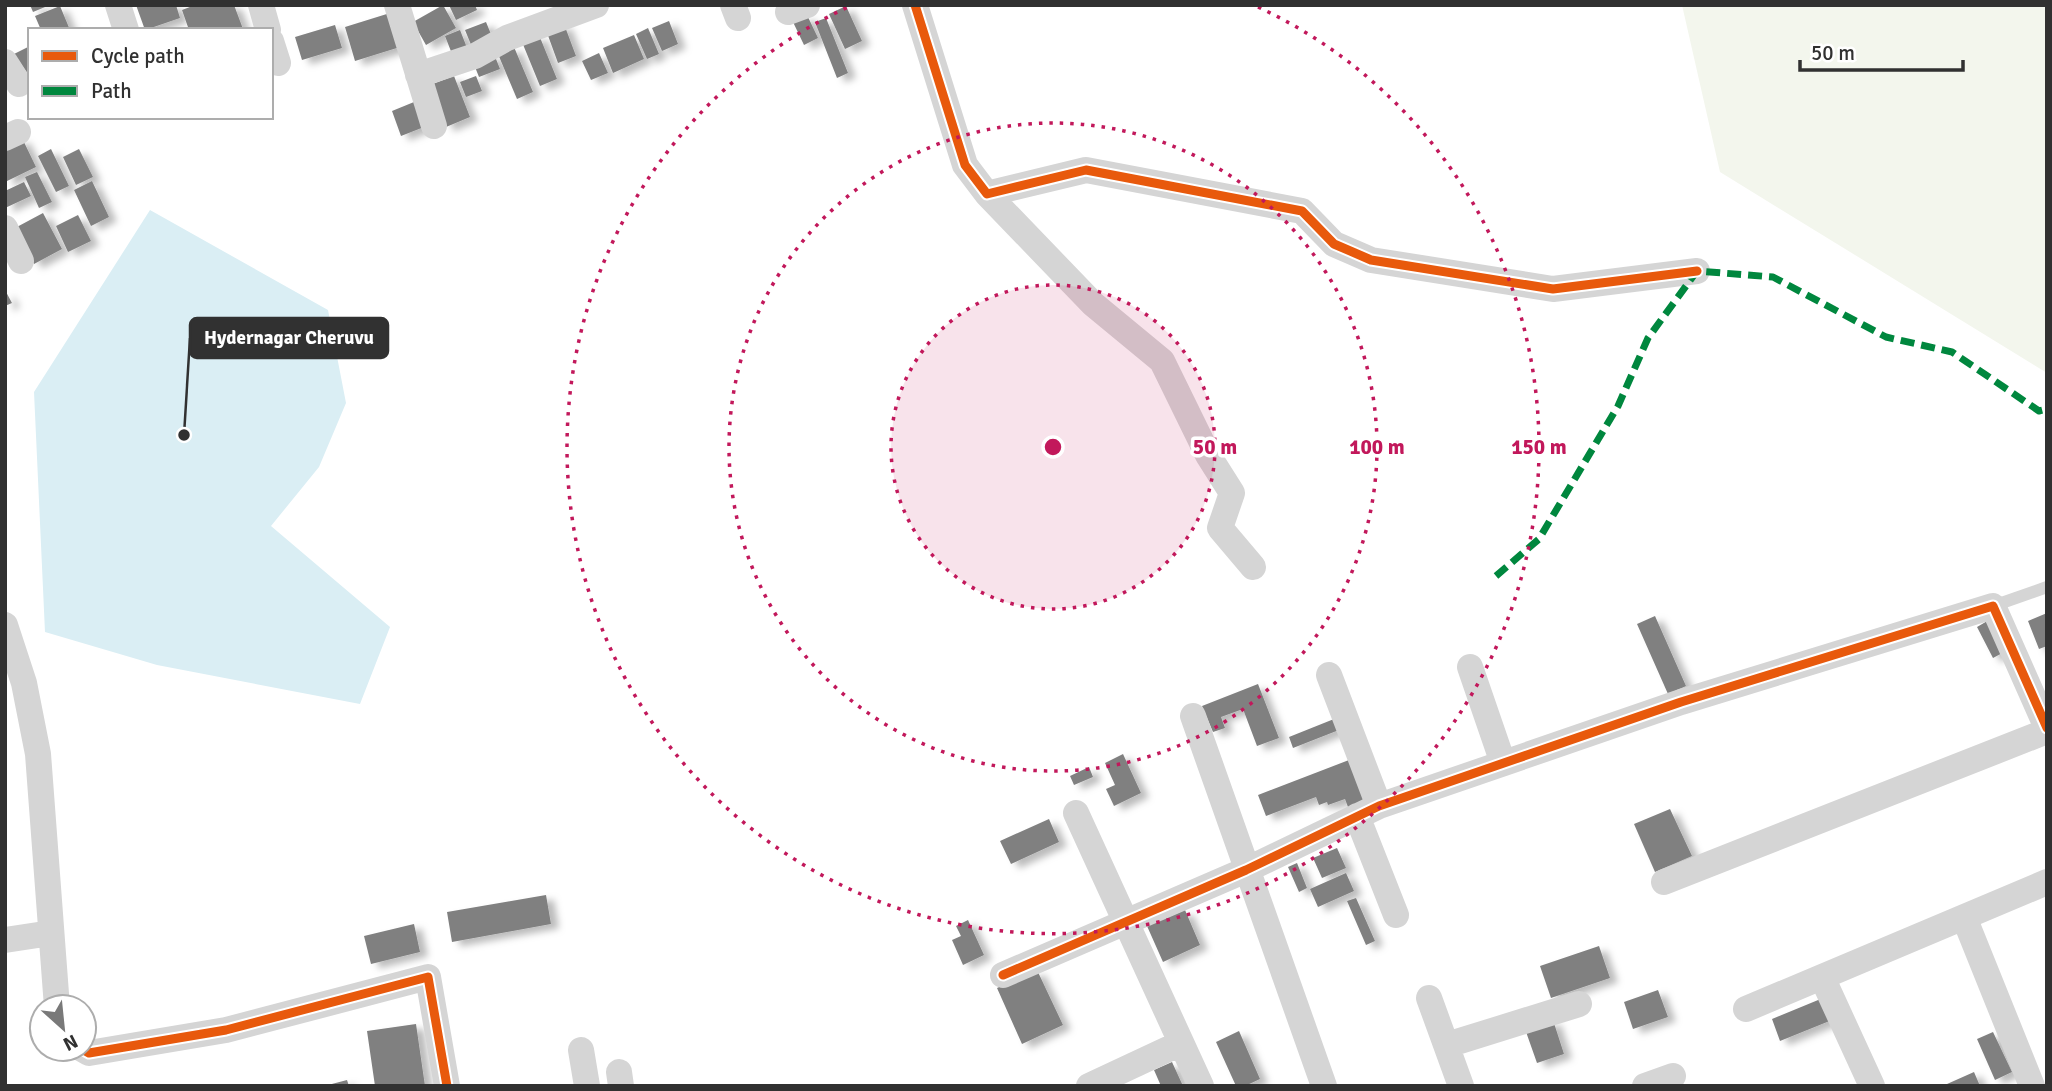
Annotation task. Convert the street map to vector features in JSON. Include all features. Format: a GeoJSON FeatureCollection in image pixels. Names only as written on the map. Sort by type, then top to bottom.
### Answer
{"type":"FeatureCollection","features":[{"type":"Feature","properties":{"kind":"street"},"geometry":{"type":"LineString","coordinates":[[118,5],[125,28]]}},
{"type":"Feature","properties":{"kind":"street"},"geometry":{"type":"LineString","coordinates":[[261,5],[267,28]]}},
{"type":"Feature","properties":{"kind":"street"},"geometry":{"type":"LineString","coordinates":[[397,5],[434,126]]}},
{"type":"Feature","properties":{"kind":"street"},"geometry":{"type":"LineString","coordinates":[[418,75],[475,56],[544,13],[596,5]]}},
{"type":"Feature","properties":{"kind":"street"},"geometry":{"type":"LineString","coordinates":[[915,5],[965,165],[987,194],[1093,304],[1162,361],[1208,455],[1232,493],[1220,528],[1253,567]]}},
{"type":"Feature","properties":{"kind":"street"},"geometry":{"type":"LineString","coordinates":[[5,62],[19,84]]}},
{"type":"Feature","properties":{"kind":"street"},"geometry":{"type":"LineString","coordinates":[[987,194],[1086,170],[1302,211],[1335,244],[1371,260],[1553,289],[1697,271]]}},
{"type":"Feature","properties":{"kind":"street"},"geometry":{"type":"LineString","coordinates":[[5,228],[21,261]]}},
{"type":"Feature","properties":{"kind":"street"},"geometry":{"type":"LineString","coordinates":[[1003,975],[1246,870],[1368,811],[1681,702],[1993,606],[2047,729],[1664,882]]}},
{"type":"Feature","properties":{"kind":"street"},"geometry":{"type":"LineString","coordinates":[[5,625],[24,683],[38,754],[56,993]]}},
{"type":"Feature","properties":{"kind":"street"},"geometry":{"type":"LineString","coordinates":[[1470,667],[1503,763]]}},
{"type":"Feature","properties":{"kind":"street"},"geometry":{"type":"LineString","coordinates":[[1329,675],[1396,915]]}},
{"type":"Feature","properties":{"kind":"street"},"geometry":{"type":"LineString","coordinates":[[1193,716],[1324,1086]]}},
{"type":"Feature","properties":{"kind":"street"},"geometry":{"type":"LineString","coordinates":[[1076,813],[1201,1086]]}},
{"type":"Feature","properties":{"kind":"street"},"geometry":{"type":"LineString","coordinates":[[1746,1009],[2047,882]]}},
{"type":"Feature","properties":{"kind":"street"},"geometry":{"type":"LineString","coordinates":[[1964,917],[2032,1086]]}},
{"type":"Feature","properties":{"kind":"street"},"geometry":{"type":"LineString","coordinates":[[5,940],[51,933]]}},
{"type":"Feature","properties":{"kind":"street"},"geometry":{"type":"LineString","coordinates":[[98,1051],[226,1030],[428,977],[447,1086]]}},
{"type":"Feature","properties":{"kind":"street"},"geometry":{"type":"LineString","coordinates":[[1822,977],[1869,1085]]}},
{"type":"Feature","properties":{"kind":"street"},"geometry":{"type":"LineString","coordinates":[[1429,998],[1461,1086]]}},
{"type":"Feature","properties":{"kind":"street"},"geometry":{"type":"LineString","coordinates":[[1447,1045],[1579,1004]]}},
{"type":"Feature","properties":{"kind":"street"},"geometry":{"type":"LineString","coordinates":[[1089,1086],[1181,1043]]}},
{"type":"Feature","properties":{"kind":"street"},"geometry":{"type":"LineString","coordinates":[[581,1050],[587,1086]]}},
{"type":"Feature","properties":{"kind":"street"},"geometry":{"type":"LineString","coordinates":[[1645,1086],[1673,1076]]}},
{"type":"Feature","properties":{"kind":"lane"},"geometry":{"type":"LineString","coordinates":[[1993,606],[2047,587]]}},
{"type":"Feature","properties":{"kind":"shaded area"},"geometry":{"type":"Polygon","coordinates":[[[1682,5],[2047,5],[2047,373],[1720,172],[1682,5]]]}},
{"type":"Feature","properties":{"kind":"shaded area"},"geometry":{"type":"Polygon","coordinates":[[[150,210],[328,310],[346,403],[319,467],[271,526],[390,627],[360,704],[157,665],[45,632],[34,392],[150,210]]]}},
{"type":"Feature","properties":{"kind":"building"},"geometry":{"type":"Polygon","coordinates":[[[30,5],[50,5],[33,12],[30,5]]]}},
{"type":"Feature","properties":{"kind":"building"},"geometry":{"type":"Polygon","coordinates":[[[136,5],[176,5],[180,18],[144,28],[136,5]]]}},
{"type":"Feature","properties":{"kind":"building"},"geometry":{"type":"Polygon","coordinates":[[[195,5],[234,5],[243,28],[188,28],[182,10],[195,5]]]}},
{"type":"Feature","properties":{"kind":"building"},"geometry":{"type":"Polygon","coordinates":[[[443,5],[456,28],[426,45],[413,22],[443,5]]]}},
{"type":"Feature","properties":{"kind":"building"},"geometry":{"type":"Polygon","coordinates":[[[449,5],[475,5],[477,10],[456,20],[449,5]]]}},
{"type":"Feature","properties":{"kind":"building"},"geometry":{"type":"Polygon","coordinates":[[[60,6],[69,28],[40,28],[35,16],[60,6]]]}},
{"type":"Feature","properties":{"kind":"building"},"geometry":{"type":"Polygon","coordinates":[[[846,6],[862,41],[845,49],[829,14],[846,6]]]}},
{"type":"Feature","properties":{"kind":"building"},"geometry":{"type":"Polygon","coordinates":[[[390,13],[400,47],[355,61],[345,27],[390,13]]]}},
{"type":"Feature","properties":{"kind":"building"},"geometry":{"type":"Polygon","coordinates":[[[807,15],[818,38],[804,45],[793,22],[807,15]]]}},
{"type":"Feature","properties":{"kind":"building"},"geometry":{"type":"Polygon","coordinates":[[[826,18],[848,73],[837,78],[815,22],[826,18]]]}},
{"type":"Feature","properties":{"kind":"building"},"geometry":{"type":"Polygon","coordinates":[[[669,21],[678,44],[662,51],[652,28],[669,21]]]}},
{"type":"Feature","properties":{"kind":"building"},"geometry":{"type":"Polygon","coordinates":[[[486,22],[495,44],[474,52],[465,30],[486,22]]]}},
{"type":"Feature","properties":{"kind":"building"},"geometry":{"type":"Polygon","coordinates":[[[564,24],[576,56],[558,63],[546,30],[564,24]]]}},
{"type":"Feature","properties":{"kind":"building"},"geometry":{"type":"Polygon","coordinates":[[[335,25],[342,48],[302,60],[295,37],[335,25]]]}},
{"type":"Feature","properties":{"kind":"building"},"geometry":{"type":"Polygon","coordinates":[[[648,28],[659,54],[647,59],[636,34],[648,28]]]}},
{"type":"Feature","properties":{"kind":"building"},"geometry":{"type":"Polygon","coordinates":[[[460,30],[469,53],[454,59],[445,36],[460,30]]]}},
{"type":"Feature","properties":{"kind":"building"},"geometry":{"type":"Polygon","coordinates":[[[539,35],[557,79],[540,86],[522,42],[539,35]]]}},
{"type":"Feature","properties":{"kind":"building"},"geometry":{"type":"Polygon","coordinates":[[[634,35],[644,59],[613,73],[603,48],[634,35]]]}},
{"type":"Feature","properties":{"kind":"building"},"geometry":{"type":"Polygon","coordinates":[[[28,47],[28,74],[14,54],[28,47]]]}},
{"type":"Feature","properties":{"kind":"building"},"geometry":{"type":"Polygon","coordinates":[[[514,47],[533,92],[517,99],[498,54],[514,47]]]}},
{"type":"Feature","properties":{"kind":"building"},"geometry":{"type":"Polygon","coordinates":[[[599,53],[608,73],[591,80],[582,61],[599,53]]]}},
{"type":"Feature","properties":{"kind":"building"},"geometry":{"type":"Polygon","coordinates":[[[494,54],[500,69],[479,77],[473,62],[494,54]]]}},
{"type":"Feature","properties":{"kind":"building"},"geometry":{"type":"Polygon","coordinates":[[[454,76],[470,117],[446,127],[430,85],[454,76]]]}},
{"type":"Feature","properties":{"kind":"building"},"geometry":{"type":"Polygon","coordinates":[[[476,76],[482,91],[466,97],[460,82],[476,76]]]}},
{"type":"Feature","properties":{"kind":"building"},"geometry":{"type":"Polygon","coordinates":[[[414,102],[424,127],[401,136],[392,111],[414,102]]]}},
{"type":"Feature","properties":{"kind":"building"},"geometry":{"type":"Polygon","coordinates":[[[22,138],[36,167],[5,182],[5,146],[22,138]]]}},
{"type":"Feature","properties":{"kind":"building"},"geometry":{"type":"Polygon","coordinates":[[[51,149],[69,186],[56,192],[38,156],[51,149]]]}},
{"type":"Feature","properties":{"kind":"building"},"geometry":{"type":"Polygon","coordinates":[[[79,149],[93,177],[76,185],[63,157],[79,149]]]}},
{"type":"Feature","properties":{"kind":"building"},"geometry":{"type":"Polygon","coordinates":[[[37,172],[52,202],[39,208],[25,177],[37,172]]]}},
{"type":"Feature","properties":{"kind":"building"},"geometry":{"type":"Polygon","coordinates":[[[92,181],[109,217],[91,226],[74,190],[92,181]]]}},
{"type":"Feature","properties":{"kind":"building"},"geometry":{"type":"Polygon","coordinates":[[[24,182],[31,196],[5,208],[5,191],[24,182]]]}},
{"type":"Feature","properties":{"kind":"building"},"geometry":{"type":"Polygon","coordinates":[[[43,213],[62,249],[34,264],[15,228],[43,213]]]}},
{"type":"Feature","properties":{"kind":"building"},"geometry":{"type":"Polygon","coordinates":[[[78,215],[91,241],[68,252],[56,226],[78,215]]]}},
{"type":"Feature","properties":{"kind":"building"},"geometry":{"type":"Polygon","coordinates":[[[5,290],[12,303],[5,306],[5,290]]]}},
{"type":"Feature","properties":{"kind":"building"},"geometry":{"type":"Polygon","coordinates":[[[2047,613],[2047,646],[2039,649],[2028,621],[2047,613]]]}},
{"type":"Feature","properties":{"kind":"building"},"geometry":{"type":"Polygon","coordinates":[[[1655,616],[1686,686],[1668,694],[1637,624],[1655,616]]]}},
{"type":"Feature","properties":{"kind":"building"},"geometry":{"type":"Polygon","coordinates":[[[1989,620],[2006,651],[1993,658],[1977,627],[1989,620]]]}},
{"type":"Feature","properties":{"kind":"building"},"geometry":{"type":"Polygon","coordinates":[[[1258,684],[1279,738],[1257,746],[1243,709],[1221,717],[1225,728],[1213,732],[1202,706],[1258,684]]]}},
{"type":"Feature","properties":{"kind":"building"},"geometry":{"type":"Polygon","coordinates":[[[1334,719],[1339,730],[1293,748],[1289,737],[1334,719]]]}},
{"type":"Feature","properties":{"kind":"building"},"geometry":{"type":"Polygon","coordinates":[[[1123,754],[1141,793],[1114,806],[1106,789],[1115,785],[1105,763],[1123,754]]]}},
{"type":"Feature","properties":{"kind":"building"},"geometry":{"type":"Polygon","coordinates":[[[1349,760],[1365,800],[1348,807],[1345,799],[1319,805],[1316,797],[1266,816],[1258,795],[1349,760]]]}},
{"type":"Feature","properties":{"kind":"building"},"geometry":{"type":"Polygon","coordinates":[[[1089,767],[1093,777],[1074,785],[1070,776],[1089,767]]]}},
{"type":"Feature","properties":{"kind":"building"},"geometry":{"type":"Polygon","coordinates":[[[1670,809],[1692,856],[1655,872],[1634,824],[1670,809]]]}},
{"type":"Feature","properties":{"kind":"building"},"geometry":{"type":"Polygon","coordinates":[[[1049,819],[1059,842],[1011,864],[1000,841],[1049,819]]]}},
{"type":"Feature","properties":{"kind":"building"},"geometry":{"type":"Polygon","coordinates":[[[1337,848],[1346,868],[1322,878],[1313,858],[1337,848]]]}},
{"type":"Feature","properties":{"kind":"building"},"geometry":{"type":"Polygon","coordinates":[[[1297,863],[1307,888],[1299,892],[1288,867],[1297,863]]]}},
{"type":"Feature","properties":{"kind":"building"},"geometry":{"type":"Polygon","coordinates":[[[1346,873],[1354,891],[1318,907],[1310,889],[1346,873]]]}},
{"type":"Feature","properties":{"kind":"building"},"geometry":{"type":"Polygon","coordinates":[[[546,895],[551,924],[452,942],[447,912],[546,895]]]}},
{"type":"Feature","properties":{"kind":"building"},"geometry":{"type":"Polygon","coordinates":[[[1356,898],[1375,941],[1366,945],[1347,901],[1356,898]]]}},
{"type":"Feature","properties":{"kind":"building"},"geometry":{"type":"Polygon","coordinates":[[[1185,910],[1200,945],[1163,962],[1147,926],[1185,910]]]}},
{"type":"Feature","properties":{"kind":"building"},"geometry":{"type":"Polygon","coordinates":[[[968,920],[984,955],[963,965],[952,940],[961,936],[956,926],[968,920]]]}},
{"type":"Feature","properties":{"kind":"building"},"geometry":{"type":"Polygon","coordinates":[[[414,924],[420,952],[371,964],[364,936],[414,924]]]}},
{"type":"Feature","properties":{"kind":"building"},"geometry":{"type":"Polygon","coordinates":[[[1599,946],[1610,978],[1551,998],[1540,966],[1599,946]]]}},
{"type":"Feature","properties":{"kind":"building"},"geometry":{"type":"Polygon","coordinates":[[[1037,970],[1063,1025],[1022,1044],[997,988],[1037,970]]]}},
{"type":"Feature","properties":{"kind":"building"},"geometry":{"type":"Polygon","coordinates":[[[1658,990],[1668,1017],[1633,1029],[1624,1002],[1658,990]]]}},
{"type":"Feature","properties":{"kind":"building"},"geometry":{"type":"Polygon","coordinates":[[[1823,998],[1832,1020],[1780,1041],[1772,1019],[1823,998]]]}},
{"type":"Feature","properties":{"kind":"building"},"geometry":{"type":"Polygon","coordinates":[[[1553,1020],[1564,1054],[1537,1063],[1525,1029],[1553,1020]]]}},
{"type":"Feature","properties":{"kind":"building"},"geometry":{"type":"Polygon","coordinates":[[[416,1024],[425,1086],[375,1086],[367,1031],[416,1024]]]}},
{"type":"Feature","properties":{"kind":"building"},"geometry":{"type":"Polygon","coordinates":[[[1239,1031],[1260,1079],[1245,1086],[1236,1086],[1216,1042],[1239,1031]]]}},
{"type":"Feature","properties":{"kind":"building"},"geometry":{"type":"Polygon","coordinates":[[[1993,1032],[2012,1072],[1995,1080],[1977,1039],[1993,1032]]]}},
{"type":"Feature","properties":{"kind":"building"},"geometry":{"type":"Polygon","coordinates":[[[1172,1062],[1183,1086],[1161,1086],[1154,1070],[1172,1062]]]}},
{"type":"Feature","properties":{"kind":"building"},"geometry":{"type":"Polygon","coordinates":[[[1974,1072],[1980,1086],[1947,1084],[1974,1072]]]}},
{"type":"Feature","properties":{"kind":"building"},"geometry":{"type":"Polygon","coordinates":[[[347,1080],[349,1086],[328,1085],[347,1080]]]}},
{"type":"Feature","properties":{"kind":"marked path"},"geometry":{"type":"LineString","coordinates":[[1496,576],[1539,539],[1618,406],[1648,338],[1697,271],[1773,277],[1886,337],[1952,352],[2039,411],[2047,409]]}},
{"type":"Feature","properties":{"kind":"cycle path"},"geometry":{"type":"LineString","coordinates":[[915,5],[965,165],[987,194],[1086,170],[1302,211],[1334,244],[1371,260],[1553,289],[1697,271]]}},
{"type":"Feature","properties":{"kind":"cycle path"},"geometry":{"type":"LineString","coordinates":[[1003,975],[1246,870],[1379,806],[1681,702],[1993,606],[2047,728]]}},
{"type":"Feature","properties":{"kind":"cycle path"},"geometry":{"type":"LineString","coordinates":[[98,1051],[226,1030],[428,977],[447,1086]]}},
{"type":"Feature","properties":{"kind":"place","name":"Hydernagar Cheruvu"},"geometry":{"type":"Point","coordinates":[184,435]}}]}
